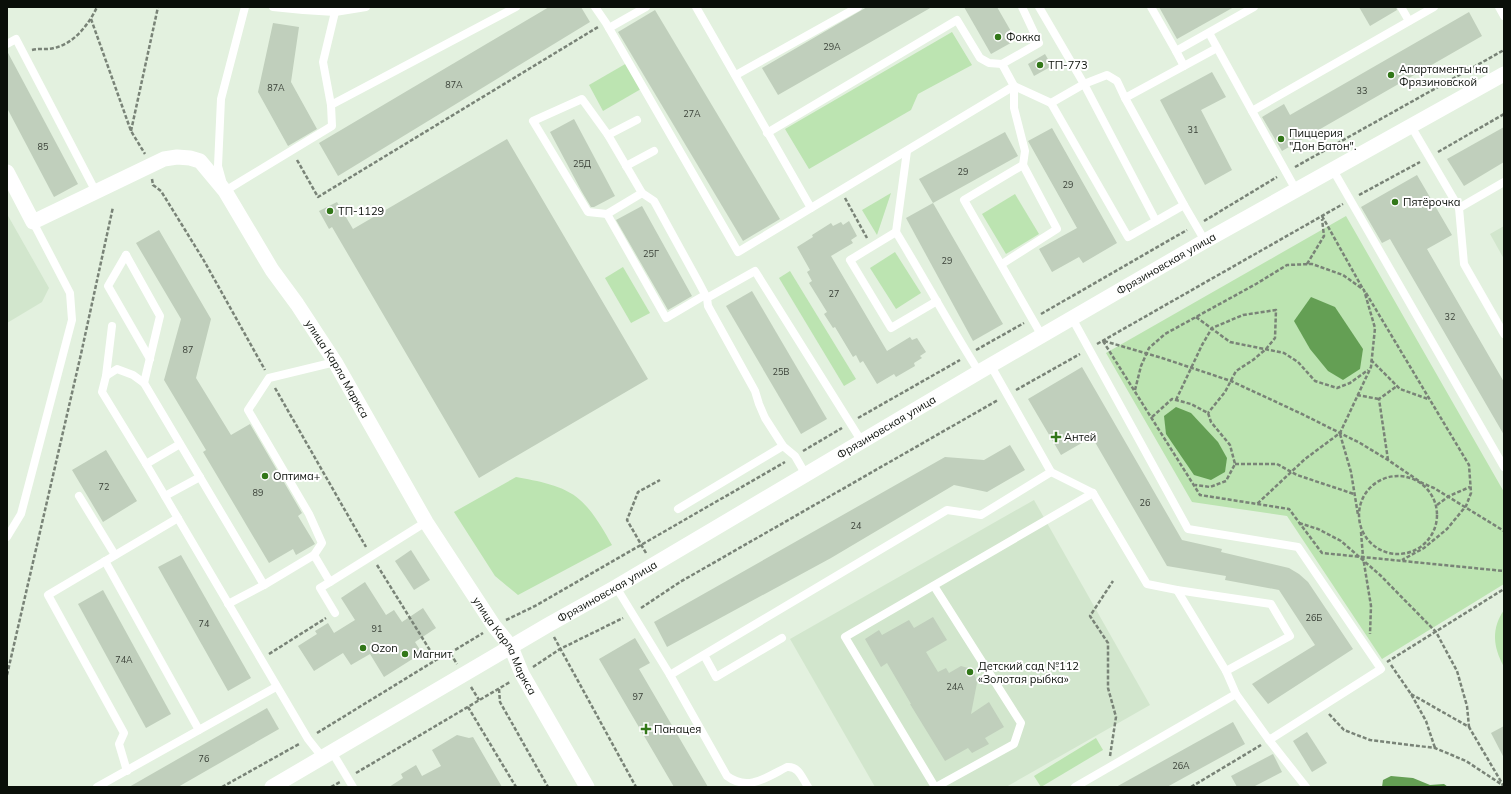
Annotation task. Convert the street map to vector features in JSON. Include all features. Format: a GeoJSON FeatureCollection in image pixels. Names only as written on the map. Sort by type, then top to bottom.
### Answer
{"type":"FeatureCollection","features":[{"type":"Feature","properties":{"kind":"street","name":"Фрязиновская улица"},"geometry":{"type":"LineString","coordinates":[[272,787],[548,625],[654,565],[1205,241],[1504,74]]}},
{"type":"Feature","properties":{"kind":"street","name":"улица Карла Маркса"},"geometry":{"type":"LineString","coordinates":[[33,222],[164,160],[177,157],[190,158],[200,161],[225,191],[272,270],[297,304],[335,362],[426,522],[494,626],[511,647],[522,674],[586,787]]}},
{"type":"Feature","properties":{"kind":"street"},"geometry":{"type":"LineString","coordinates":[[7,172],[33,222]]}},
{"type":"Feature","properties":{"kind":"lane"},"geometry":{"type":"LineString","coordinates":[[245,7],[221,99],[218,166],[225,191],[332,126],[331,105],[323,62],[335,12]]}},
{"type":"Feature","properties":{"kind":"lane"},"geometry":{"type":"LineString","coordinates":[[273,7],[335,12],[366,7]]}},
{"type":"Feature","properties":{"kind":"lane"},"geometry":{"type":"LineString","coordinates":[[331,105],[516,7]]}},
{"type":"Feature","properties":{"kind":"lane"},"geometry":{"type":"LineString","coordinates":[[595,7],[608,25],[738,252],[1014,86]]}},
{"type":"Feature","properties":{"kind":"lane"},"geometry":{"type":"LineString","coordinates":[[608,25],[646,7]]}},
{"type":"Feature","properties":{"kind":"lane"},"geometry":{"type":"LineString","coordinates":[[696,7],[811,208]]}},
{"type":"Feature","properties":{"kind":"lane"},"geometry":{"type":"LineString","coordinates":[[736,75],[858,7]]}},
{"type":"Feature","properties":{"kind":"lane"},"geometry":{"type":"LineString","coordinates":[[768,133],[957,20],[980,58],[989,63],[1002,64],[1039,43],[1022,7]]}},
{"type":"Feature","properties":{"kind":"lane"},"geometry":{"type":"LineString","coordinates":[[1039,7],[1084,84],[1156,221]]}},
{"type":"Feature","properties":{"kind":"lane"},"geometry":{"type":"LineString","coordinates":[[1151,7],[1184,66]]}},
{"type":"Feature","properties":{"kind":"lane"},"geometry":{"type":"LineString","coordinates":[[1176,51],[1254,7]]}},
{"type":"Feature","properties":{"kind":"lane"},"geometry":{"type":"LineString","coordinates":[[1401,7],[1409,21]]}},
{"type":"Feature","properties":{"kind":"lane"},"geometry":{"type":"LineString","coordinates":[[1252,111],[1434,7]]}},
{"type":"Feature","properties":{"kind":"lane"},"geometry":{"type":"LineString","coordinates":[[1209,33],[1296,190]]}},
{"type":"Feature","properties":{"kind":"lane"},"geometry":{"type":"LineString","coordinates":[[7,44],[16,40],[96,192]]}},
{"type":"Feature","properties":{"kind":"lane"},"geometry":{"type":"LineString","coordinates":[[1125,98],[1217,48]]}},
{"type":"Feature","properties":{"kind":"lane"},"geometry":{"type":"LineString","coordinates":[[1002,64],[1014,86],[1014,108],[1025,151],[1023,165],[1057,229],[1002,264]]}},
{"type":"Feature","properties":{"kind":"lane"},"geometry":{"type":"LineString","coordinates":[[1051,103],[1084,84],[1107,76],[1117,81],[1184,206],[1205,241]]}},
{"type":"Feature","properties":{"kind":"lane"},"geometry":{"type":"LineString","coordinates":[[1014,86],[1051,103],[1128,237],[1184,206]]}},
{"type":"Feature","properties":{"kind":"lane"},"geometry":{"type":"LineString","coordinates":[[642,193],[607,214],[588,212],[533,121],[582,99],[608,135],[642,193],[654,201],[698,280],[706,297],[708,306],[755,390],[765,418],[783,446],[795,456],[806,475]]}},
{"type":"Feature","properties":{"kind":"lane"},"geometry":{"type":"LineString","coordinates":[[608,135],[637,120]]}},
{"type":"Feature","properties":{"kind":"lane"},"geometry":{"type":"LineString","coordinates":[[1411,126],[1460,208],[1464,264],[1504,334]]}},
{"type":"Feature","properties":{"kind":"lane"},"geometry":{"type":"LineString","coordinates":[[626,166],[654,151]]}},
{"type":"Feature","properties":{"kind":"lane"},"geometry":{"type":"LineString","coordinates":[[907,151],[896,232],[937,301],[985,369],[1007,395],[1051,472],[1093,493],[1147,584],[1271,604],[1290,636],[1226,671]]}},
{"type":"Feature","properties":{"kind":"lane"},"geometry":{"type":"LineString","coordinates":[[1023,165],[964,200],[1042,336]]}},
{"type":"Feature","properties":{"kind":"lane"},"geometry":{"type":"LineString","coordinates":[[1333,170],[1504,467]]}},
{"type":"Feature","properties":{"kind":"lane"},"geometry":{"type":"LineString","coordinates":[[1460,208],[1504,182]]}},
{"type":"Feature","properties":{"kind":"lane"},"geometry":{"type":"LineString","coordinates":[[607,214],[666,318],[755,271],[862,442]]}},
{"type":"Feature","properties":{"kind":"lane"},"geometry":{"type":"LineString","coordinates":[[7,537],[21,514],[72,320],[70,293],[33,222]]}},
{"type":"Feature","properties":{"kind":"lane"},"geometry":{"type":"LineString","coordinates":[[896,232],[850,260],[891,328],[937,301]]}},
{"type":"Feature","properties":{"kind":"lane"},"geometry":{"type":"LineString","coordinates":[[144,383],[150,359],[160,316],[126,255],[108,286],[150,359]]}},
{"type":"Feature","properties":{"kind":"lane"},"geometry":{"type":"LineString","coordinates":[[1072,318],[1188,529],[1298,547],[1381,669],[1269,740]]}},
{"type":"Feature","properties":{"kind":"lane"},"geometry":{"type":"LineString","coordinates":[[112,326],[106,376],[102,392],[308,739],[327,755],[353,787]]}},
{"type":"Feature","properties":{"kind":"lane"},"geometry":{"type":"LineString","coordinates":[[228,604],[264,585],[314,555],[322,543],[309,514],[248,410],[269,378],[335,362]]}},
{"type":"Feature","properties":{"kind":"lane"},"geometry":{"type":"LineString","coordinates":[[106,376],[117,369],[133,375],[144,383],[264,585]]}},
{"type":"Feature","properties":{"kind":"lane"},"geometry":{"type":"LineString","coordinates":[[146,464],[180,444]]}},
{"type":"Feature","properties":{"kind":"lane"},"geometry":{"type":"LineString","coordinates":[[678,509],[783,446]]}},
{"type":"Feature","properties":{"kind":"lane"},"geometry":{"type":"LineString","coordinates":[[670,675],[947,510],[981,515],[1051,472]]}},
{"type":"Feature","properties":{"kind":"lane"},"geometry":{"type":"LineString","coordinates":[[165,496],[200,477]]}},
{"type":"Feature","properties":{"kind":"lane"},"geometry":{"type":"LineString","coordinates":[[934,586],[1021,723],[1014,744],[935,787],[845,637],[1093,493]]}},
{"type":"Feature","properties":{"kind":"lane"},"geometry":{"type":"LineString","coordinates":[[78,496],[115,556]]}},
{"type":"Feature","properties":{"kind":"lane"},"geometry":{"type":"LineString","coordinates":[[127,770],[119,744],[124,733],[48,595],[178,518]]}},
{"type":"Feature","properties":{"kind":"lane"},"geometry":{"type":"LineString","coordinates":[[335,613],[320,588],[426,522]]}},
{"type":"Feature","properties":{"kind":"lane"},"geometry":{"type":"LineString","coordinates":[[314,555],[330,582]]}},
{"type":"Feature","properties":{"kind":"lane"},"geometry":{"type":"LineString","coordinates":[[105,561],[199,730]]}},
{"type":"Feature","properties":{"kind":"lane"},"geometry":{"type":"LineString","coordinates":[[616,587],[670,675],[727,776],[734,782],[754,782],[787,767],[792,767],[798,770],[808,787]]}},
{"type":"Feature","properties":{"kind":"lane"},"geometry":{"type":"LineString","coordinates":[[1177,590],[1226,671],[1236,694],[1269,740],[1306,787]]}},
{"type":"Feature","properties":{"kind":"lane"},"geometry":{"type":"LineString","coordinates":[[704,655],[716,676],[782,638]]}},
{"type":"Feature","properties":{"kind":"lane"},"geometry":{"type":"LineString","coordinates":[[97,787],[276,686]]}},
{"type":"Feature","properties":{"kind":"lane"},"geometry":{"type":"LineString","coordinates":[[1075,787],[1236,694]]}},
{"type":"Feature","properties":{"kind":"path"},"geometry":{"type":"LineString","coordinates":[[23,54],[37,48],[54,48],[64,44],[75,37],[91,19],[97,7]]}},
{"type":"Feature","properties":{"kind":"path"},"geometry":{"type":"LineString","coordinates":[[131,131],[158,7]]}},
{"type":"Feature","properties":{"kind":"path"},"geometry":{"type":"LineString","coordinates":[[91,19],[131,131],[152,166],[153,185],[161,191],[203,259],[269,378],[372,556],[436,660]]}},
{"type":"Feature","properties":{"kind":"path"},"geometry":{"type":"LineString","coordinates":[[291,151],[318,198],[608,25]]}},
{"type":"Feature","properties":{"kind":"path"},"geometry":{"type":"LineString","coordinates":[[331,787],[499,689],[560,649],[632,613],[680,582],[1504,114]]}},
{"type":"Feature","properties":{"kind":"path"},"geometry":{"type":"LineString","coordinates":[[841,190],[872,247]]}},
{"type":"Feature","properties":{"kind":"path"},"geometry":{"type":"LineString","coordinates":[[7,675],[83,346],[113,207]]}},
{"type":"Feature","properties":{"kind":"path"},"geometry":{"type":"LineString","coordinates":[[1307,264],[1324,236],[1322,216]]}},
{"type":"Feature","properties":{"kind":"path"},"geometry":{"type":"LineString","coordinates":[[1322,216],[1428,399],[1469,465],[1471,493],[1466,506],[1447,529],[1424,548],[1401,561]]}},
{"type":"Feature","properties":{"kind":"path"},"geometry":{"type":"LineString","coordinates":[[1135,390],[1141,366],[1149,348],[1165,334],[1256,284],[1287,265],[1312,264],[1343,275],[1364,290],[1375,328],[1371,360],[1369,370],[1340,433],[1306,459],[1257,504]]}},
{"type":"Feature","properties":{"kind":"path"},"geometry":{"type":"LineString","coordinates":[[1176,400],[1202,345],[1212,328],[1243,315],[1276,310],[1275,338],[1266,349],[1236,371],[1225,392],[1208,413]]}},
{"type":"Feature","properties":{"kind":"path"},"geometry":{"type":"LineString","coordinates":[[1196,317],[1230,342],[1284,353],[1298,362],[1315,381],[1337,388],[1350,383],[1369,370]]}},
{"type":"Feature","properties":{"kind":"path"},"geometry":{"type":"LineString","coordinates":[[1103,341],[1231,381],[1340,433],[1388,460],[1422,483],[1431,493],[1437,505],[1438,519],[1433,534],[1424,545],[1411,552],[1397,555],[1382,552],[1370,543],[1361,531]]}},
{"type":"Feature","properties":{"kind":"path"},"geometry":{"type":"LineString","coordinates":[[1103,341],[1200,495],[1289,509],[1298,523],[1322,553],[1504,571]]}},
{"type":"Feature","properties":{"kind":"path"},"geometry":{"type":"LineString","coordinates":[[1371,360],[1400,389],[1428,399]]}},
{"type":"Feature","properties":{"kind":"path"},"geometry":{"type":"LineString","coordinates":[[1357,395],[1379,399],[1397,386]]}},
{"type":"Feature","properties":{"kind":"path"},"geometry":{"type":"LineString","coordinates":[[1152,417],[1172,399],[1190,404],[1208,413],[1211,422],[1230,445],[1235,464],[1226,481],[1210,487],[1194,485]]}},
{"type":"Feature","properties":{"kind":"path"},"geometry":{"type":"LineString","coordinates":[[1379,399],[1388,460]]}},
{"type":"Feature","properties":{"kind":"path"},"geometry":{"type":"LineString","coordinates":[[1340,433],[1350,472],[1361,531],[1363,557],[1371,606],[1370,652]]}},
{"type":"Feature","properties":{"kind":"path"},"geometry":{"type":"LineString","coordinates":[[1235,464],[1278,464],[1297,475],[1354,494]]}},
{"type":"Feature","properties":{"kind":"path"},"geometry":{"type":"LineString","coordinates":[[1358,517],[1360,502],[1368,489],[1380,480],[1394,475],[1409,477],[1434,488],[1466,506],[1504,531]]}},
{"type":"Feature","properties":{"kind":"path"},"geometry":{"type":"LineString","coordinates":[[654,565],[627,520],[638,492],[660,480]]}},
{"type":"Feature","properties":{"kind":"path"},"geometry":{"type":"LineString","coordinates":[[1437,505],[1449,496],[1470,487]]}},
{"type":"Feature","properties":{"kind":"path"},"geometry":{"type":"LineString","coordinates":[[1298,523],[1318,529],[1341,541],[1380,575],[1436,632],[1457,672],[1467,706],[1469,727],[1504,786]]}},
{"type":"Feature","properties":{"kind":"path"},"geometry":{"type":"LineString","coordinates":[[1108,768],[1116,717],[1108,688],[1108,643],[1090,616],[1113,581]]}},
{"type":"Feature","properties":{"kind":"path"},"geometry":{"type":"LineString","coordinates":[[1434,748],[1426,721],[1411,694],[1388,661],[1504,590]]}},
{"type":"Feature","properties":{"kind":"path"},"geometry":{"type":"LineString","coordinates":[[260,660],[335,613]]}},
{"type":"Feature","properties":{"kind":"path"},"geometry":{"type":"LineString","coordinates":[[548,625],[636,787]]}},
{"type":"Feature","properties":{"kind":"path"},"geometry":{"type":"LineString","coordinates":[[222,787],[308,739],[450,652],[479,700]]}},
{"type":"Feature","properties":{"kind":"path"},"geometry":{"type":"LineString","coordinates":[[499,689],[500,702],[548,787]]}},
{"type":"Feature","properties":{"kind":"path"},"geometry":{"type":"LineString","coordinates":[[1411,694],[1469,727]]}},
{"type":"Feature","properties":{"kind":"path"},"geometry":{"type":"LineString","coordinates":[[468,706],[516,787]]}},
{"type":"Feature","properties":{"kind":"path"},"geometry":{"type":"LineString","coordinates":[[1322,707],[1344,730],[1370,740],[1434,748],[1466,762],[1504,786]]}},
{"type":"Feature","properties":{"kind":"path"},"geometry":{"type":"LineString","coordinates":[[1191,787],[1269,740]]}},
{"type":"Feature","properties":{"kind":"shaded area"},"geometry":{"type":"Polygon","coordinates":[[[952,32],[972,65],[918,94],[911,110],[809,169],[785,129],[952,32]]]}},
{"type":"Feature","properties":{"kind":"shaded area"},"geometry":{"type":"Polygon","coordinates":[[[627,63],[641,89],[603,111],[589,85],[627,63]]]}},
{"type":"Feature","properties":{"kind":"shaded area"},"geometry":{"type":"Polygon","coordinates":[[[891,193],[877,235],[862,210],[891,193]]]}},
{"type":"Feature","properties":{"kind":"shaded area"},"geometry":{"type":"Polygon","coordinates":[[[1015,194],[1039,234],[1006,254],[982,214],[1015,194]]]}},
{"type":"Feature","properties":{"kind":"shaded area"},"geometry":{"type":"Polygon","coordinates":[[[7,214],[49,288],[42,302],[7,323],[7,214]]]}},
{"type":"Feature","properties":{"kind":"shaded area"},"geometry":{"type":"Polygon","coordinates":[[[1346,216],[1504,492],[1504,584],[1382,659],[1287,516],[1192,502],[1106,353],[1346,216]]]}},
{"type":"Feature","properties":{"kind":"shaded area"},"geometry":{"type":"Polygon","coordinates":[[[1504,226],[1504,259],[1490,234],[1504,226]]]}},
{"type":"Feature","properties":{"kind":"shaded area"},"geometry":{"type":"Polygon","coordinates":[[[895,252],[921,293],[896,309],[870,268],[895,252]]]}},
{"type":"Feature","properties":{"kind":"shaded area"},"geometry":{"type":"Polygon","coordinates":[[[623,267],[650,313],[631,323],[605,278],[623,267]]]}},
{"type":"Feature","properties":{"kind":"shaded area"},"geometry":{"type":"Polygon","coordinates":[[[790,271],[856,379],[844,386],[779,278],[790,271]]]}},
{"type":"Feature","properties":{"kind":"shaded area"},"geometry":{"type":"Polygon","coordinates":[[[1311,297],[1335,307],[1363,349],[1360,369],[1343,380],[1328,371],[1310,349],[1294,321],[1311,297]]]}},
{"type":"Feature","properties":{"kind":"shaded area"},"geometry":{"type":"Polygon","coordinates":[[[1176,407],[1191,413],[1218,442],[1227,458],[1225,472],[1211,480],[1194,475],[1166,434],[1164,416],[1176,407]]]}},
{"type":"Feature","properties":{"kind":"shaded area"},"geometry":{"type":"Polygon","coordinates":[[[516,477],[550,484],[574,495],[594,515],[612,545],[518,595],[495,576],[454,512],[516,477]]]}},
{"type":"Feature","properties":{"kind":"shaded area","name":"Детский сад №112 «Золотая рыбка»"},"geometry":{"type":"Polygon","coordinates":[[[1034,500],[1150,705],[1006,787],[875,787],[790,639],[1034,500]]]}},
{"type":"Feature","properties":{"kind":"shaded area"},"geometry":{"type":"Polygon","coordinates":[[[1504,610],[1504,667],[1500,660],[1496,645],[1495,631],[1504,610]]]}},
{"type":"Feature","properties":{"kind":"shaded area"},"geometry":{"type":"Polygon","coordinates":[[[1096,738],[1103,750],[1041,787],[1034,776],[1096,738]]]}},
{"type":"Feature","properties":{"kind":"shaded area"},"geometry":{"type":"Polygon","coordinates":[[[1391,776],[1413,778],[1430,785],[1444,784],[1448,787],[1382,787],[1383,780],[1391,776]]]}},
{"type":"Feature","properties":{"kind":"building"},"geometry":{"type":"Polygon","coordinates":[[[549,7],[581,7],[590,22],[338,176],[319,143],[549,7]]]}},
{"type":"Feature","properties":{"kind":"building"},"geometry":{"type":"Polygon","coordinates":[[[867,7],[932,7],[778,95],[762,68],[867,7]]]}},
{"type":"Feature","properties":{"kind":"building"},"geometry":{"type":"Polygon","coordinates":[[[964,7],[997,7],[1016,40],[991,54],[964,7]]]}},
{"type":"Feature","properties":{"kind":"building"},"geometry":{"type":"Polygon","coordinates":[[[1159,7],[1234,7],[1177,39],[1159,7]]]}},
{"type":"Feature","properties":{"kind":"building"},"geometry":{"type":"Polygon","coordinates":[[[1359,7],[1396,7],[1397,10],[1370,26],[1359,7]]]}},
{"type":"Feature","properties":{"kind":"building"},"geometry":{"type":"Polygon","coordinates":[[[655,10],[780,219],[743,241],[618,32],[655,10]]]}},
{"type":"Feature","properties":{"kind":"building"},"geometry":{"type":"Polygon","coordinates":[[[1469,12],[1482,36],[1282,151],[1262,117],[1284,104],[1290,115],[1469,12]]]}},
{"type":"Feature","properties":{"kind":"building"},"geometry":{"type":"Polygon","coordinates":[[[273,23],[299,27],[291,82],[317,129],[288,146],[258,92],[273,23]]]}},
{"type":"Feature","properties":{"kind":"building"},"geometry":{"type":"Polygon","coordinates":[[[7,51],[78,184],[54,197],[7,108],[7,51]]]}},
{"type":"Feature","properties":{"kind":"building","name":"ТП-773"},"geometry":{"type":"Polygon","coordinates":[[[1045,54],[1052,66],[1034,76],[1028,64],[1045,54]]]}},
{"type":"Feature","properties":{"kind":"building"},"geometry":{"type":"Polygon","coordinates":[[[1212,72],[1226,97],[1201,110],[1232,170],[1205,185],[1160,100],[1212,72]]]}},
{"type":"Feature","properties":{"kind":"building"},"geometry":{"type":"Polygon","coordinates":[[[574,119],[615,196],[594,207],[591,207],[582,192],[550,132],[574,119]]]}},
{"type":"Feature","properties":{"kind":"building"},"geometry":{"type":"Polygon","coordinates":[[[1504,127],[1504,162],[1464,186],[1447,159],[1504,127]]]}},
{"type":"Feature","properties":{"kind":"building"},"geometry":{"type":"Polygon","coordinates":[[[1052,128],[1117,243],[1083,263],[1079,257],[1052,272],[1039,249],[1077,228],[1028,141],[1052,128]]]}},
{"type":"Feature","properties":{"kind":"building"},"geometry":{"type":"Polygon","coordinates":[[[1005,132],[1018,156],[933,203],[919,179],[1005,132]]]}},
{"type":"Feature","properties":{"kind":"building"},"geometry":{"type":"Polygon","coordinates":[[[507,139],[648,379],[479,478],[332,227],[329,229],[319,211],[337,202],[353,229],[507,139]]]}},
{"type":"Feature","properties":{"kind":"building"},"geometry":{"type":"Polygon","coordinates":[[[1417,175],[1452,235],[1427,249],[1504,382],[1504,435],[1390,239],[1382,243],[1361,207],[1417,175]]]}},
{"type":"Feature","properties":{"kind":"building"},"geometry":{"type":"Polygon","coordinates":[[[933,203],[1003,324],[973,341],[906,218],[933,203]]]}},
{"type":"Feature","properties":{"kind":"building"},"geometry":{"type":"Polygon","coordinates":[[[642,206],[692,296],[668,310],[616,220],[642,206]]]}},
{"type":"Feature","properties":{"kind":"building"},"geometry":{"type":"Polygon","coordinates":[[[849,221],[857,236],[851,240],[853,243],[831,256],[887,351],[910,337],[912,340],[917,338],[926,352],[920,356],[922,358],[914,363],[915,366],[896,377],[894,374],[877,384],[863,361],[860,363],[856,355],[853,357],[835,327],[833,328],[824,314],[827,312],[809,283],[812,281],[807,272],[810,270],[797,247],[831,223],[833,226],[841,222],[843,225],[849,221]]]}},
{"type":"Feature","properties":{"kind":"building"},"geometry":{"type":"Polygon","coordinates":[[[159,230],[211,319],[196,378],[231,435],[250,424],[302,513],[298,516],[315,544],[296,555],[293,549],[269,563],[203,452],[206,450],[164,380],[181,319],[136,243],[159,230]]]}},
{"type":"Feature","properties":{"kind":"building"},"geometry":{"type":"Polygon","coordinates":[[[752,291],[827,419],[801,434],[726,306],[752,291]]]}},
{"type":"Feature","properties":{"kind":"building"},"geometry":{"type":"Polygon","coordinates":[[[1082,367],[1182,540],[1222,549],[1221,552],[1289,568],[1299,574],[1308,582],[1353,649],[1268,704],[1252,684],[1315,645],[1279,590],[1225,580],[1226,576],[1167,566],[1092,437],[1061,455],[1028,399],[1082,367]]]}},
{"type":"Feature","properties":{"kind":"building"},"geometry":{"type":"Polygon","coordinates":[[[1010,445],[1025,470],[987,492],[954,485],[831,558],[667,647],[654,622],[945,457],[984,460],[1010,445]]]}},
{"type":"Feature","properties":{"kind":"building"},"geometry":{"type":"Polygon","coordinates":[[[106,450],[137,501],[103,522],[72,470],[106,450]]]}},
{"type":"Feature","properties":{"kind":"building"},"geometry":{"type":"Polygon","coordinates":[[[411,550],[430,580],[414,590],[395,561],[411,550]]]}},
{"type":"Feature","properties":{"kind":"building"},"geometry":{"type":"Polygon","coordinates":[[[181,555],[251,678],[228,691],[158,567],[181,555]]]}},
{"type":"Feature","properties":{"kind":"building"},"geometry":{"type":"Polygon","coordinates":[[[365,582],[386,615],[394,610],[402,622],[423,608],[436,628],[415,642],[422,653],[384,677],[370,654],[351,665],[343,653],[314,671],[298,646],[317,634],[315,631],[328,623],[334,633],[355,620],[341,598],[365,582]]]}},
{"type":"Feature","properties":{"kind":"building"},"geometry":{"type":"Polygon","coordinates":[[[103,590],[171,714],[146,728],[78,604],[103,590]]]}},
{"type":"Feature","properties":{"kind":"building"},"geometry":{"type":"Polygon","coordinates":[[[933,617],[947,640],[926,652],[938,672],[946,668],[949,673],[961,666],[968,668],[975,675],[977,683],[971,714],[989,702],[1004,727],[985,738],[989,744],[972,753],[968,748],[945,761],[887,663],[881,667],[865,639],[879,630],[882,635],[909,620],[914,628],[933,617]]]}},
{"type":"Feature","properties":{"kind":"building"},"geometry":{"type":"Polygon","coordinates":[[[635,638],[650,663],[639,669],[708,787],[674,787],[599,659],[635,638]]]}},
{"type":"Feature","properties":{"kind":"building"},"geometry":{"type":"Polygon","coordinates":[[[267,708],[279,729],[178,787],[129,787],[267,708]]]}},
{"type":"Feature","properties":{"kind":"building"},"geometry":{"type":"Polygon","coordinates":[[[1233,722],[1245,744],[1167,787],[1116,787],[1233,722]]]}},
{"type":"Feature","properties":{"kind":"building"},"geometry":{"type":"Polygon","coordinates":[[[1504,726],[1504,758],[1491,733],[1504,726]]]}},
{"type":"Feature","properties":{"kind":"building"},"geometry":{"type":"Polygon","coordinates":[[[1307,732],[1327,763],[1312,772],[1293,741],[1307,732]]]}},
{"type":"Feature","properties":{"kind":"building"},"geometry":{"type":"Polygon","coordinates":[[[457,735],[469,738],[473,737],[502,787],[389,787],[403,778],[401,774],[416,765],[422,776],[441,766],[432,750],[457,735]]]}},
{"type":"Feature","properties":{"kind":"building"},"geometry":{"type":"Polygon","coordinates":[[[1273,754],[1282,772],[1253,787],[1237,787],[1231,776],[1273,754]]]}},
{"type":"Feature","properties":{"kind":"place","name":"Фокка"},"geometry":{"type":"Point","coordinates":[998,37]}},
{"type":"Feature","properties":{"kind":"place","name":"ТП-773"},"geometry":{"type":"Point","coordinates":[1040,65]}},
{"type":"Feature","properties":{"kind":"place","name":"Апартаменты на Фрязиновской"},"geometry":{"type":"Point","coordinates":[1391,75]}},
{"type":"Feature","properties":{"kind":"place","name":"Пиццерия \"Дон Батон\"."},"geometry":{"type":"Point","coordinates":[1281,139]}},
{"type":"Feature","properties":{"kind":"place","name":"Пятёрочка"},"geometry":{"type":"Point","coordinates":[1395,202]}},
{"type":"Feature","properties":{"kind":"place","name":"ТП-1129"},"geometry":{"type":"Point","coordinates":[330,211]}},
{"type":"Feature","properties":{"kind":"place","name":"Антей"},"geometry":{"type":"Point","coordinates":[1056,437]}},
{"type":"Feature","properties":{"kind":"place","name":"Оптима+"},"geometry":{"type":"Point","coordinates":[265,476]}},
{"type":"Feature","properties":{"kind":"place","name":"Ozon"},"geometry":{"type":"Point","coordinates":[363,648]}},
{"type":"Feature","properties":{"kind":"place","name":"Магнит"},"geometry":{"type":"Point","coordinates":[405,654]}},
{"type":"Feature","properties":{"kind":"place","name":"Детский сад №112 «Золотая рыбка»"},"geometry":{"type":"Point","coordinates":[970,672]}},
{"type":"Feature","properties":{"kind":"place","name":"Панацея"},"geometry":{"type":"Point","coordinates":[646,729]}}]}
